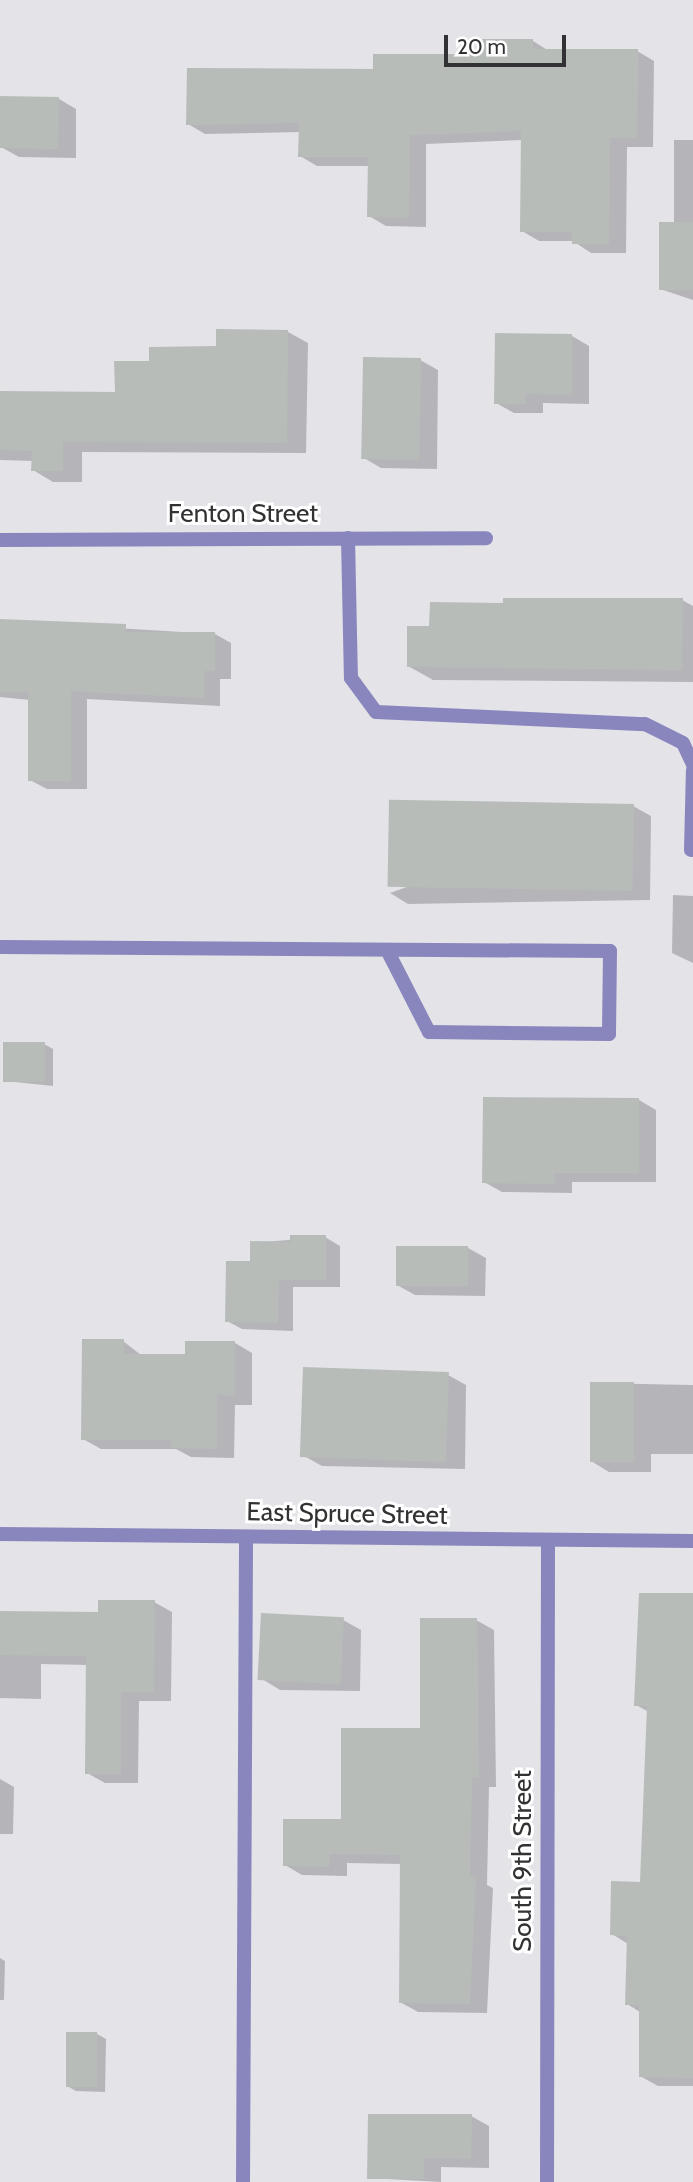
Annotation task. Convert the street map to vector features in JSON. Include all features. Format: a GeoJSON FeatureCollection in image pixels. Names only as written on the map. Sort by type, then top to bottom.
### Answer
{"type":"FeatureCollection","features":[{"type":"Feature","properties":{"kind":"street"},"geometry":{"type":"LineString","coordinates":[[348,538],[351,678],[376,712],[645,724],[683,743],[693,764]]}},
{"type":"Feature","properties":{"kind":"street","name":"Fenton Street"},"geometry":{"type":"LineString","coordinates":[[0,540],[486,538]]}},
{"type":"Feature","properties":{"kind":"street"},"geometry":{"type":"LineString","coordinates":[[691,850],[693,770]]}},
{"type":"Feature","properties":{"kind":"street"},"geometry":{"type":"LineString","coordinates":[[0,947],[610,951],[609,1034],[429,1032],[387,950]]}},
{"type":"Feature","properties":{"kind":"street","name":"East Spruce Street"},"geometry":{"type":"LineString","coordinates":[[0,1534],[693,1541]]}},
{"type":"Feature","properties":{"kind":"street"},"geometry":{"type":"LineString","coordinates":[[243,2182],[246,1537]]}},
{"type":"Feature","properties":{"kind":"street","name":"South 9th Street"},"geometry":{"type":"LineString","coordinates":[[547,2182],[548,1540]]}},
{"type":"Feature","properties":{"kind":"building"},"geometry":{"type":"Polygon","coordinates":[[[482,39],[533,39],[533,49],[638,49],[637,138],[610,138],[609,244],[572,244],[572,232],[520,232],[521,131],[410,135],[409,218],[367,217],[368,157],[298,157],[299,123],[186,125],[187,68],[373,69],[373,54],[482,54],[482,39]]]}},
{"type":"Feature","properties":{"kind":"building"},"geometry":{"type":"Polygon","coordinates":[[[0,96],[59,97],[58,149],[0,148],[0,96]]]}},
{"type":"Feature","properties":{"kind":"building"},"geometry":{"type":"Polygon","coordinates":[[[659,222],[693,222],[693,290],[659,290],[659,222]]]}},
{"type":"Feature","properties":{"kind":"building"},"geometry":{"type":"Polygon","coordinates":[[[216,329],[288,330],[287,443],[63,442],[63,471],[31,471],[32,451],[0,450],[0,391],[115,392],[114,361],[149,361],[149,347],[216,346],[216,329]]]}},
{"type":"Feature","properties":{"kind":"building"},"geometry":{"type":"Polygon","coordinates":[[[495,333],[572,334],[572,395],[526,394],[526,404],[494,404],[495,333]]]}},
{"type":"Feature","properties":{"kind":"building"},"geometry":{"type":"Polygon","coordinates":[[[363,357],[421,358],[419,460],[361,459],[363,357]]]}},
{"type":"Feature","properties":{"kind":"building"},"geometry":{"type":"Polygon","coordinates":[[[503,598],[683,598],[682,670],[407,667],[407,626],[429,626],[430,602],[503,603],[503,598]]]}},
{"type":"Feature","properties":{"kind":"building"},"geometry":{"type":"Polygon","coordinates":[[[0,619],[126,624],[126,632],[215,632],[215,671],[204,671],[204,698],[71,691],[71,781],[28,781],[28,692],[0,692],[0,619]]]}},
{"type":"Feature","properties":{"kind":"building"},"geometry":{"type":"Polygon","coordinates":[[[389,800],[634,804],[632,891],[388,887],[389,800]]]}},
{"type":"Feature","properties":{"kind":"building"},"geometry":{"type":"Polygon","coordinates":[[[3,1042],[45,1042],[45,1082],[3,1082],[3,1042]]]}},
{"type":"Feature","properties":{"kind":"building"},"geometry":{"type":"Polygon","coordinates":[[[483,1097],[639,1098],[639,1173],[555,1173],[555,1184],[482,1183],[483,1097]]]}},
{"type":"Feature","properties":{"kind":"building"},"geometry":{"type":"Polygon","coordinates":[[[290,1235],[326,1235],[326,1280],[279,1280],[278,1323],[225,1322],[226,1261],[250,1261],[250,1241],[290,1242],[290,1235]]]}},
{"type":"Feature","properties":{"kind":"building"},"geometry":{"type":"Polygon","coordinates":[[[396,1246],[468,1246],[468,1286],[396,1286],[396,1246]]]}},
{"type":"Feature","properties":{"kind":"building"},"geometry":{"type":"Polygon","coordinates":[[[82,1339],[124,1339],[124,1354],[185,1354],[185,1341],[235,1341],[235,1396],[217,1395],[217,1449],[171,1448],[171,1440],[81,1440],[82,1339]]]}},
{"type":"Feature","properties":{"kind":"building"},"geometry":{"type":"Polygon","coordinates":[[[303,1367],[449,1372],[446,1462],[300,1457],[303,1367]]]}},
{"type":"Feature","properties":{"kind":"building"},"geometry":{"type":"Polygon","coordinates":[[[590,1382],[634,1382],[634,1462],[590,1462],[590,1382]]]}},
{"type":"Feature","properties":{"kind":"building"},"geometry":{"type":"Polygon","coordinates":[[[639,1593],[693,1593],[693,2078],[639,2077],[639,2005],[625,2005],[627,1936],[610,1935],[611,1881],[640,1882],[647,1706],[634,1706],[639,1593]]]}},
{"type":"Feature","properties":{"kind":"building"},"geometry":{"type":"Polygon","coordinates":[[[98,1600],[155,1600],[154,1692],[121,1692],[121,1774],[85,1774],[86,1656],[0,1655],[0,1611],[98,1612],[98,1600]]]}},
{"type":"Feature","properties":{"kind":"building"},"geometry":{"type":"Polygon","coordinates":[[[261,1613],[344,1617],[340,1684],[257,1680],[261,1613]]]}},
{"type":"Feature","properties":{"kind":"building"},"geometry":{"type":"Polygon","coordinates":[[[420,1618],[477,1618],[479,1777],[472,1777],[470,1876],[476,1877],[470,2004],[399,2003],[400,1855],[330,1854],[329,1867],[283,1866],[283,1819],[341,1819],[341,1728],[420,1728],[420,1618]]]}},
{"type":"Feature","properties":{"kind":"building"},"geometry":{"type":"Polygon","coordinates":[[[66,2032],[97,2032],[97,2087],[66,2087],[66,2032]]]}},
{"type":"Feature","properties":{"kind":"building"},"geometry":{"type":"Polygon","coordinates":[[[368,2114],[472,2114],[471,2159],[424,2158],[424,2179],[367,2179],[368,2114]]]}}]}
